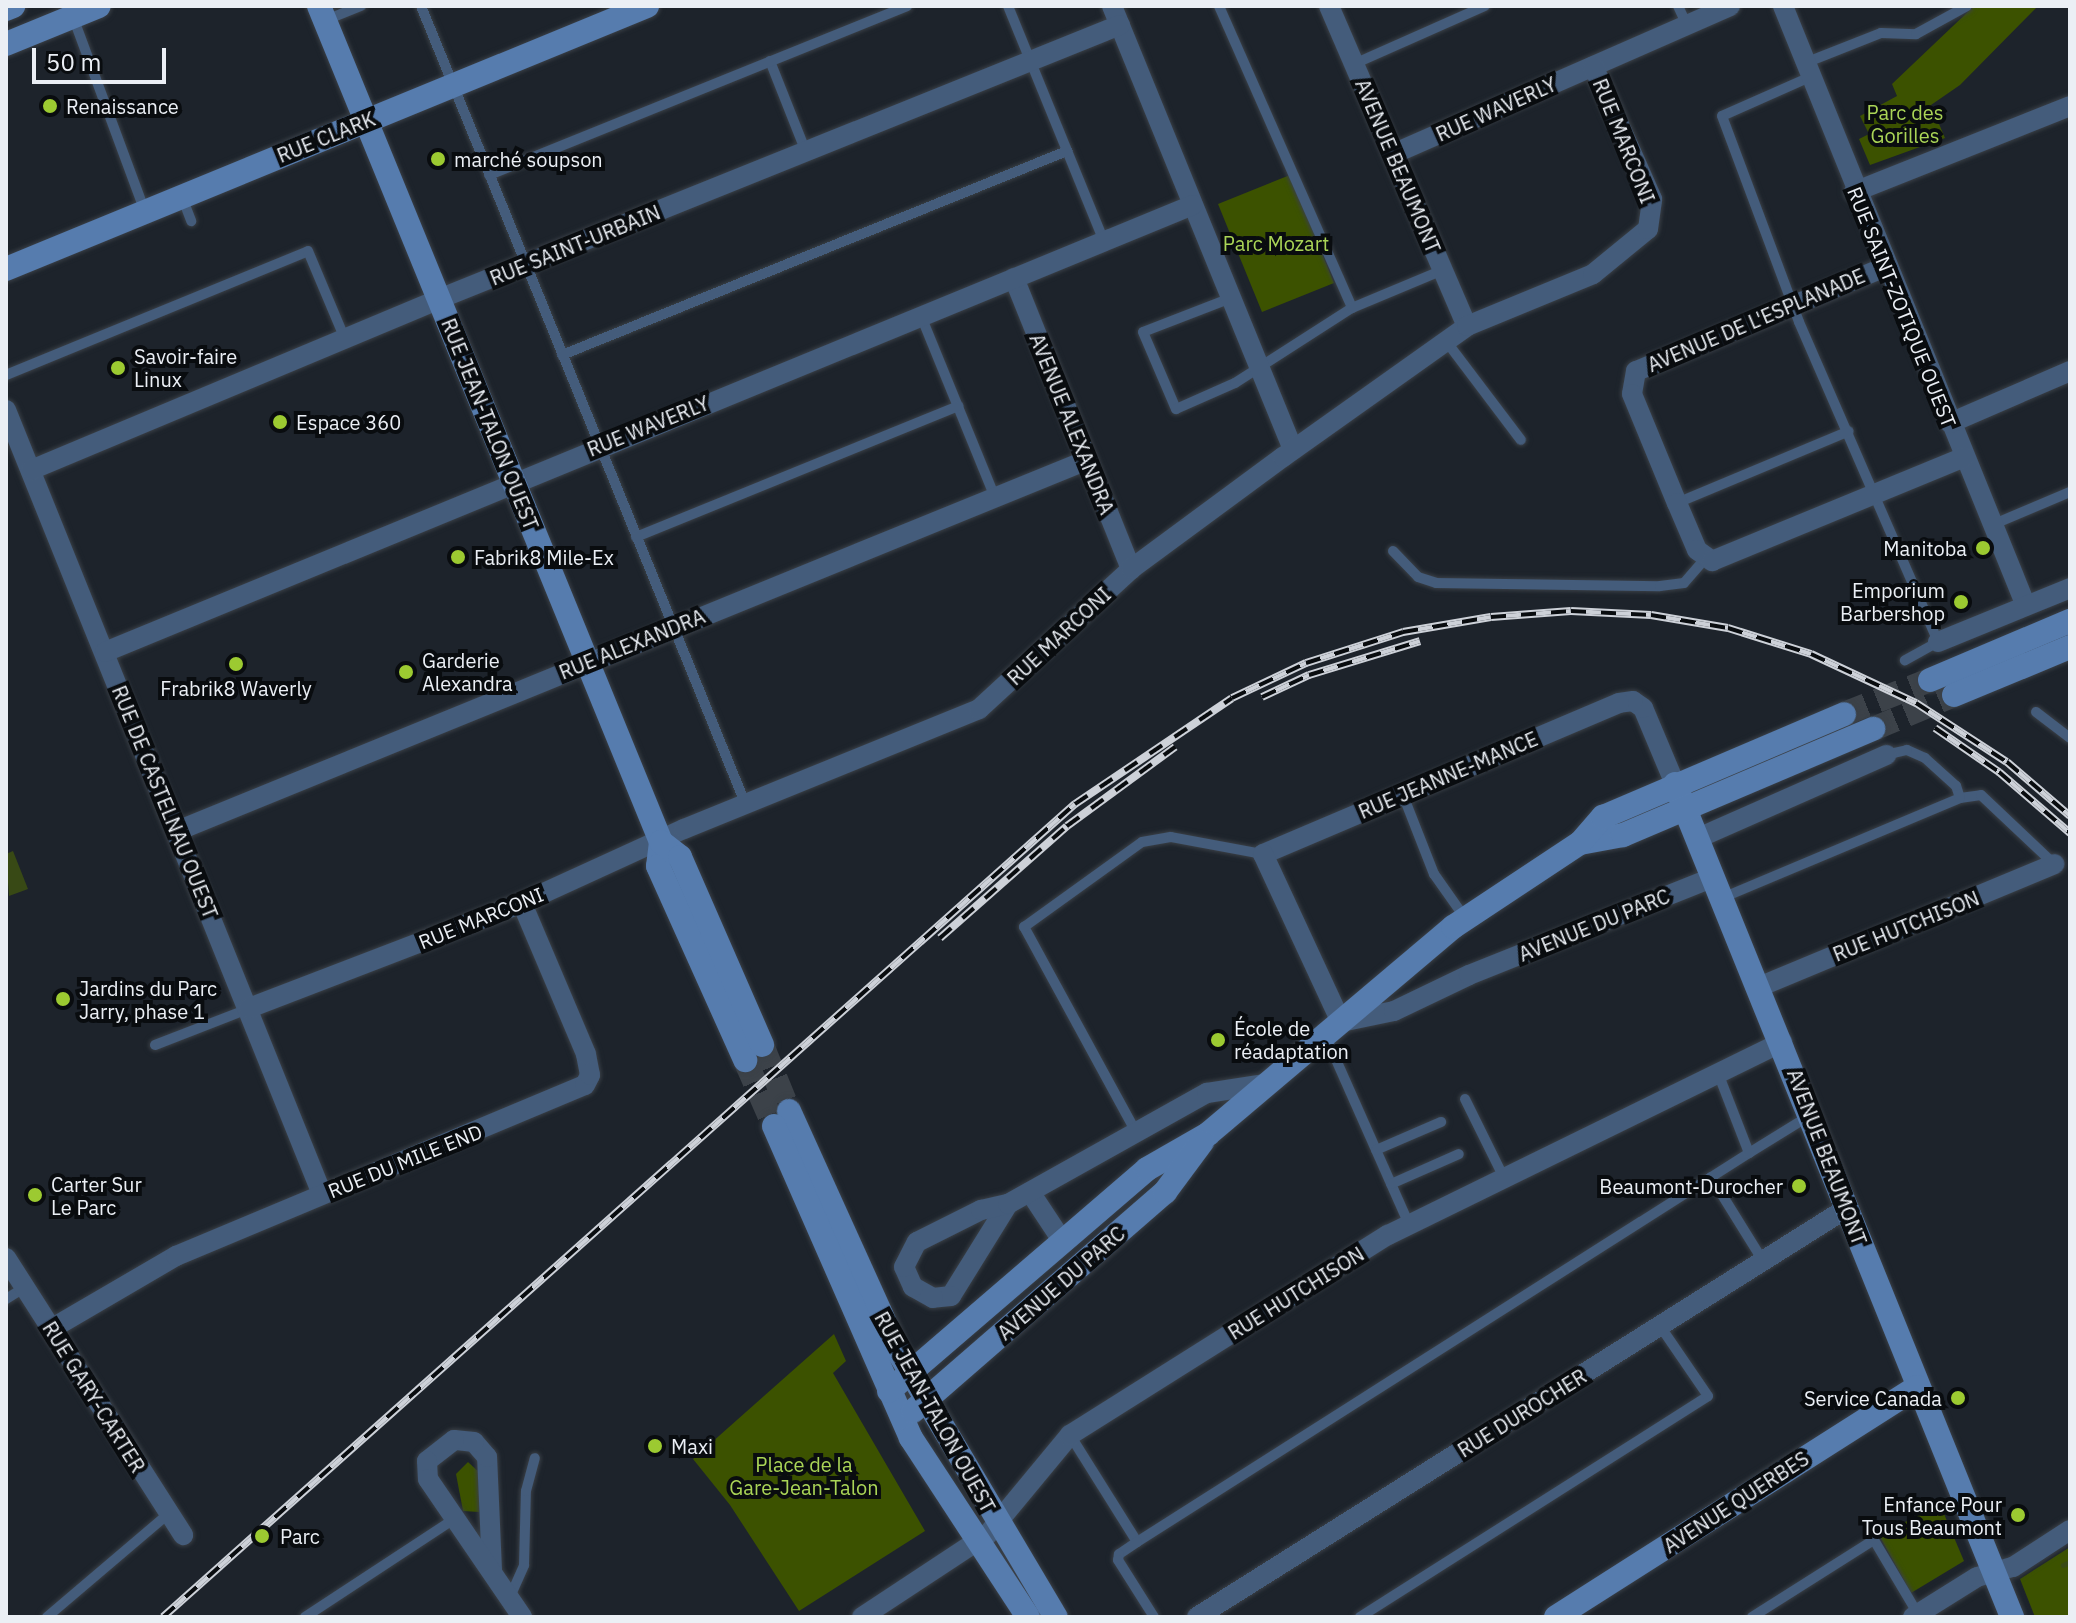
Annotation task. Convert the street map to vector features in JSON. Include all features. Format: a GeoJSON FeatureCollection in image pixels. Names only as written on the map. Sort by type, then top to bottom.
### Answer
{"type":"FeatureCollection","features":[{"type":"Feature","properties":{"kind":"main road"},"geometry":{"type":"LineString","coordinates":[[6,9],[13,6]]}},
{"type":"Feature","properties":{"kind":"main road"},"geometry":{"type":"LineString","coordinates":[[6,44],[99,6]]}},
{"type":"Feature","properties":{"kind":"main road","name":"RUE CLARK"},"geometry":{"type":"LineString","coordinates":[[6,269],[647,6]]}},
{"type":"Feature","properties":{"kind":"main road","name":"RUE JEAN-TALON OUEST"},"geometry":{"type":"LineString","coordinates":[[322,13],[661,842],[658,866],[754,1053]]}},
{"type":"Feature","properties":{"kind":"main road"},"geometry":{"type":"LineString","coordinates":[[1930,680],[2070,621]]}},
{"type":"Feature","properties":{"kind":"main road"},"geometry":{"type":"LineString","coordinates":[[1954,695],[2070,647]]}},
{"type":"Feature","properties":{"kind":"main road","name":"AVENUE DU PARC"},"geometry":{"type":"LineString","coordinates":[[889,1391],[1147,1169],[1208,1134],[1465,918],[1580,843],[1603,817],[1844,714]]}},
{"type":"Feature","properties":{"kind":"main road","name":"AVENUE DU PARC"},"geometry":{"type":"LineString","coordinates":[[1580,843],[1623,835],[1873,729]]}},
{"type":"Feature","properties":{"kind":"main road","name":"AVENUE BEAUMONT"},"geometry":{"type":"LineString","coordinates":[[1675,784],[1782,1042],[1917,1387],[2012,1617]]}},
{"type":"Feature","properties":{"kind":"main road","name":"RUE JEAN-TALON OUEST"},"geometry":{"type":"LineString","coordinates":[[1028,1617],[977,1542],[902,1419],[782,1118],[910,1373],[1056,1617]]}},
{"type":"Feature","properties":{"kind":"main road","name":"AVENUE DU PARC"},"geometry":{"type":"LineString","coordinates":[[902,1419],[1165,1192],[1208,1134]]}},
{"type":"Feature","properties":{"kind":"main road","name":"AVENUE QUERBES"},"geometry":{"type":"LineString","coordinates":[[1556,1617],[1917,1387]]}},
{"type":"Feature","properties":{"kind":"street","name":"AVENUE BEAUMONT"},"geometry":{"type":"LineString","coordinates":[[1329,6],[1467,326]]}},
{"type":"Feature","properties":{"kind":"street","name":"RUE WAVERLY"},"geometry":{"type":"LineString","coordinates":[[1393,154],[1593,66],[1683,16],[1730,6]]}},
{"type":"Feature","properties":{"kind":"street","name":"RUE SAINT-ZOTIQUE OUEST"},"geometry":{"type":"LineString","coordinates":[[1783,6],[1854,192],[2026,606]]}},
{"type":"Feature","properties":{"kind":"street","name":"RUE SAINT-URBAIN"},"geometry":{"type":"LineString","coordinates":[[31,470],[70,446],[345,339],[1030,62],[1116,16]]}},
{"type":"Feature","properties":{"kind":"street"},"geometry":{"type":"LineString","coordinates":[[1116,16],[1293,450]]}},
{"type":"Feature","properties":{"kind":"street","name":"RUE MARCONI"},"geometry":{"type":"LineString","coordinates":[[249,1008],[522,903],[746,805],[979,709],[1131,569],[1293,450],[1467,326],[1593,274],[1648,229],[1652,199],[1593,66]]}},
{"type":"Feature","properties":{"kind":"street"},"geometry":{"type":"LineString","coordinates":[[1854,192],[2070,106]]}},
{"type":"Feature","properties":{"kind":"street","name":"RUE WAVERLY"},"geometry":{"type":"LineString","coordinates":[[105,652],[514,481],[1193,205]]}},
{"type":"Feature","properties":{"kind":"street","name":"AVENUE DE L'ESPLANADE"},"geometry":{"type":"LineString","coordinates":[[1677,503],[1632,394],[1631,378],[1643,366],[1885,267]]}},
{"type":"Feature","properties":{"kind":"street","name":"AVENUE ALEXANDRA"},"geometry":{"type":"LineString","coordinates":[[1014,278],[1131,569]]}},
{"type":"Feature","properties":{"kind":"street"},"geometry":{"type":"LineString","coordinates":[[1950,423],[2070,371]]}},
{"type":"Feature","properties":{"kind":"street","name":"RUE DE CASTELNAU OUEST"},"geometry":{"type":"LineString","coordinates":[[6,410],[322,1194]]}},
{"type":"Feature","properties":{"kind":"street"},"geometry":{"type":"LineString","coordinates":[[1677,503],[1705,559],[1719,560],[1964,457]]}},
{"type":"Feature","properties":{"kind":"street","name":"RUE ALEXANDRA"},"geometry":{"type":"LineString","coordinates":[[177,831],[1087,460]]}},
{"type":"Feature","properties":{"kind":"street"},"geometry":{"type":"LineString","coordinates":[[1938,642],[2070,588]]}},
{"type":"Feature","properties":{"kind":"street","name":"AVENUE BEAUMONT"},"geometry":{"type":"LineString","coordinates":[[1633,701],[1643,708],[1675,784]]}},
{"type":"Feature","properties":{"kind":"street","name":"RUE JEANNE-MANCE"},"geometry":{"type":"LineString","coordinates":[[1263,854],[1619,703],[1633,701]]}},
{"type":"Feature","properties":{"kind":"street"},"geometry":{"type":"LineString","coordinates":[[1698,838],[1886,755]]}},
{"type":"Feature","properties":{"kind":"street"},"geometry":{"type":"LineString","coordinates":[[1263,854],[1333,1029]]}},
{"type":"Feature","properties":{"kind":"street","name":"RUE HUTCHISON"},"geometry":{"type":"LineString","coordinates":[[1759,987],[2054,864]]}},
{"type":"Feature","properties":{"kind":"street","name":"AVENUE DU PARC"},"geometry":{"type":"LineString","coordinates":[[1333,1029],[1394,1011],[1469,975],[1718,888]]}},
{"type":"Feature","properties":{"kind":"street","name":"RUE DU MILE END"},"geometry":{"type":"LineString","coordinates":[[51,1329],[176,1256],[585,1085],[590,1075],[586,1054],[522,903]]}},
{"type":"Feature","properties":{"kind":"street","name":"RUE HUTCHISON"},"geometry":{"type":"LineString","coordinates":[[862,1617],[977,1542],[998,1524],[1070,1435],[1409,1224],[1782,1042]]}},
{"type":"Feature","properties":{"kind":"street","name":"AVENUE DU PARC"},"geometry":{"type":"LineString","coordinates":[[1008,1204],[951,1296],[933,1298],[913,1287],[904,1267],[917,1242],[981,1210],[1008,1204],[1207,1093],[1265,1084]]}},
{"type":"Feature","properties":{"kind":"street"},"geometry":{"type":"LineString","coordinates":[[1030,1192],[1063,1242]]}},
{"type":"Feature","properties":{"kind":"street","name":"RUE DUROCHER"},"geometry":{"type":"LineString","coordinates":[[1197,1617],[1847,1208]]}},
{"type":"Feature","properties":{"kind":"street","name":"RUE GARY-CARTER"},"geometry":{"type":"LineString","coordinates":[[6,1258],[183,1535]]}},
{"type":"Feature","properties":{"kind":"street"},"geometry":{"type":"LineString","coordinates":[[492,1570],[491,1472],[481,1447],[462,1439],[435,1451],[425,1470],[522,1617]]}},
{"type":"Feature","properties":{"kind":"street"},"geometry":{"type":"LineString","coordinates":[[1916,1615],[1977,1577],[2013,1567],[2070,1530]]}},
{"type":"Feature","properties":{"kind":"lane"},"geometry":{"type":"LineString","coordinates":[[322,13],[361,6]]}},
{"type":"Feature","properties":{"kind":"lane"},"geometry":{"type":"LineString","coordinates":[[421,6],[746,805]]}},
{"type":"Feature","properties":{"kind":"lane"},"geometry":{"type":"LineString","coordinates":[[489,175],[907,6]]}},
{"type":"Feature","properties":{"kind":"lane"},"geometry":{"type":"LineString","coordinates":[[1008,6],[1104,241]]}},
{"type":"Feature","properties":{"kind":"lane"},"geometry":{"type":"LineString","coordinates":[[1219,6],[1352,308]]}},
{"type":"Feature","properties":{"kind":"lane"},"geometry":{"type":"LineString","coordinates":[[1354,64],[1485,6]]}},
{"type":"Feature","properties":{"kind":"lane"},"geometry":{"type":"LineString","coordinates":[[1905,660],[1938,642],[1794,304],[1722,116],[1881,33],[1916,34],[1967,6]]}},
{"type":"Feature","properties":{"kind":"lane"},"geometry":{"type":"LineString","coordinates":[[73,17],[145,212]]}},
{"type":"Feature","properties":{"kind":"lane"},"geometry":{"type":"LineString","coordinates":[[770,61],[806,152]]}},
{"type":"Feature","properties":{"kind":"lane"},"geometry":{"type":"LineString","coordinates":[[562,355],[1067,151]]}},
{"type":"Feature","properties":{"kind":"lane"},"geometry":{"type":"LineString","coordinates":[[182,197],[191,221]]}},
{"type":"Feature","properties":{"kind":"lane"},"geometry":{"type":"LineString","coordinates":[[6,375],[308,251],[345,339]]}},
{"type":"Feature","properties":{"kind":"lane"},"geometry":{"type":"LineString","coordinates":[[1231,298],[1143,332],[1176,409],[1259,367],[1352,308],[1443,270]]}},
{"type":"Feature","properties":{"kind":"lane"},"geometry":{"type":"LineString","coordinates":[[921,316],[995,497]]}},
{"type":"Feature","properties":{"kind":"lane"},"geometry":{"type":"LineString","coordinates":[[1446,341],[1521,440]]}},
{"type":"Feature","properties":{"kind":"lane"},"geometry":{"type":"LineString","coordinates":[[636,537],[958,406]]}},
{"type":"Feature","properties":{"kind":"lane"},"geometry":{"type":"LineString","coordinates":[[1677,503],[1849,431]]}},
{"type":"Feature","properties":{"kind":"lane"},"geometry":{"type":"LineString","coordinates":[[1992,525],[2070,492]]}},
{"type":"Feature","properties":{"kind":"lane"},"geometry":{"type":"LineString","coordinates":[[1393,551],[1418,577],[1436,583],[1660,586],[1684,583],[1705,559]]}},
{"type":"Feature","properties":{"kind":"lane"},"geometry":{"type":"LineString","coordinates":[[2036,712],[2070,738]]}},
{"type":"Feature","properties":{"kind":"lane"},"geometry":{"type":"LineString","coordinates":[[1886,755],[1907,750],[1925,758],[1956,786],[1960,798]]}},
{"type":"Feature","properties":{"kind":"lane"},"geometry":{"type":"LineString","coordinates":[[1403,795],[1434,874],[1465,918]]}},
{"type":"Feature","properties":{"kind":"lane"},"geometry":{"type":"LineString","coordinates":[[1718,888],[1960,798],[1981,795],[2054,864]]}},
{"type":"Feature","properties":{"kind":"lane"},"geometry":{"type":"LineString","coordinates":[[1136,1132],[1024,927],[1142,842],[1171,837],[1263,854]]}},
{"type":"Feature","properties":{"kind":"lane"},"geometry":{"type":"LineString","coordinates":[[155,1045],[249,1008]]}},
{"type":"Feature","properties":{"kind":"lane"},"geometry":{"type":"LineString","coordinates":[[1333,1029],[1376,1150],[1409,1224]]}},
{"type":"Feature","properties":{"kind":"lane"},"geometry":{"type":"LineString","coordinates":[[1718,1073],[1749,1153]]}},
{"type":"Feature","properties":{"kind":"lane"},"geometry":{"type":"LineString","coordinates":[[1465,1099],[1504,1178]]}},
{"type":"Feature","properties":{"kind":"lane"},"geometry":{"type":"LineString","coordinates":[[1154,1617],[1118,1560],[1119,1554],[1811,1115]]}},
{"type":"Feature","properties":{"kind":"lane"},"geometry":{"type":"LineString","coordinates":[[1376,1150],[1441,1122]]}},
{"type":"Feature","properties":{"kind":"lane"},"geometry":{"type":"LineString","coordinates":[[1391,1184],[1459,1154]]}},
{"type":"Feature","properties":{"kind":"lane"},"geometry":{"type":"LineString","coordinates":[[1711,1177],[1763,1261]]}},
{"type":"Feature","properties":{"kind":"lane"},"geometry":{"type":"LineString","coordinates":[[6,1299],[25,1287]]}},
{"type":"Feature","properties":{"kind":"lane"},"geometry":{"type":"LineString","coordinates":[[1360,1617],[1708,1396],[1660,1326]]}},
{"type":"Feature","properties":{"kind":"lane"},"geometry":{"type":"LineString","coordinates":[[1070,1435],[1137,1542]]}},
{"type":"Feature","properties":{"kind":"lane"},"geometry":{"type":"LineString","coordinates":[[510,1597],[524,1565],[526,1491],[535,1458]]}},
{"type":"Feature","properties":{"kind":"lane"},"geometry":{"type":"LineString","coordinates":[[47,1617],[168,1514]]}},
{"type":"Feature","properties":{"kind":"lane"},"geometry":{"type":"LineString","coordinates":[[305,1617],[456,1518]]}},
{"type":"Feature","properties":{"kind":"lane"},"geometry":{"type":"LineString","coordinates":[[1752,1617],[1874,1540],[1916,1615]]}},
{"type":"Feature","properties":{"kind":"green space","name":"Parc des Gorilles"},"geometry":{"type":"Polygon","coordinates":[[[1974,6],[2038,6],[1960,85],[1931,105],[1945,138],[1870,165],[1859,139],[1869,134],[1860,116],[1897,96],[1892,84],[1974,6]]]}},
{"type":"Feature","properties":{"kind":"green space","name":"Parc Mozart"},"geometry":{"type":"Polygon","coordinates":[[[1290,175],[1334,283],[1262,312],[1218,204],[1290,175]]]}},
{"type":"Feature","properties":{"kind":"green space","name":"Place de la Gare-Jean-Talon"},"geometry":{"type":"Polygon","coordinates":[[[834,1334],[846,1361],[833,1373],[925,1531],[799,1611],[730,1505],[693,1459],[834,1334]]]}},
{"type":"Feature","properties":{"kind":"green space"},"geometry":{"type":"Polygon","coordinates":[[[468,1462],[481,1474],[479,1512],[463,1511],[456,1474],[468,1462]]]}},
{"type":"Feature","properties":{"kind":"green space"},"geometry":{"type":"Polygon","coordinates":[[[1939,1502],[1964,1561],[1911,1593],[1880,1537],[1939,1502]]]}},
{"type":"Feature","properties":{"kind":"green space"},"geometry":{"type":"Polygon","coordinates":[[[2070,1547],[2070,1617],[2035,1617],[2020,1579],[2070,1547]]]}},
{"type":"Feature","properties":{"kind":"shaded area"},"geometry":{"type":"Polygon","coordinates":[[[13,851],[28,889],[9,896],[6,854],[13,851]]]}},
{"type":"Feature","properties":{"kind":"waterway"},"geometry":{"type":"LineString","coordinates":[[2063,1565],[2070,1562]]}},
{"type":"Feature","properties":{"kind":"tunnel"},"geometry":{"type":"LineString","coordinates":[[1844,714],[1930,680]]}},
{"type":"Feature","properties":{"kind":"tunnel"},"geometry":{"type":"LineString","coordinates":[[1873,729],[1954,695]]}},
{"type":"Feature","properties":{"kind":"tunnel"},"geometry":{"type":"LineString","coordinates":[[762,1045],[789,1111]]}},
{"type":"Feature","properties":{"kind":"tunnel"},"geometry":{"type":"LineString","coordinates":[[745,1060],[774,1126]]}},
{"type":"Feature","properties":{"kind":"railway"},"geometry":{"type":"LineString","coordinates":[[163,1617],[1075,804],[1232,698],[1306,663],[1403,632],[1491,617],[1571,611],[1651,615],[1728,628],[1811,654],[1916,703],[2007,762],[2070,816]]}},
{"type":"Feature","properties":{"kind":"railway"},"geometry":{"type":"LineString","coordinates":[[1262,697],[1309,675],[1420,641]]}},
{"type":"Feature","properties":{"kind":"railway"},"geometry":{"type":"LineString","coordinates":[[1935,728],[1999,772],[2070,833]]}},
{"type":"Feature","properties":{"kind":"railway"},"geometry":{"type":"LineString","coordinates":[[940,938],[1067,826],[1175,747]]}},
{"type":"Feature","properties":{"kind":"place","name":"Renaissance"},"geometry":{"type":"Point","coordinates":[50,106]}},
{"type":"Feature","properties":{"kind":"place","name":"marché soupson"},"geometry":{"type":"Point","coordinates":[438,159]}},
{"type":"Feature","properties":{"kind":"place","name":"Savoir-faire Linux"},"geometry":{"type":"Point","coordinates":[118,368]}},
{"type":"Feature","properties":{"kind":"place","name":"Espace 360"},"geometry":{"type":"Point","coordinates":[280,422]}},
{"type":"Feature","properties":{"kind":"place","name":"Manitoba"},"geometry":{"type":"Point","coordinates":[1983,548]}},
{"type":"Feature","properties":{"kind":"place","name":"Fabrik8 Mile-Ex"},"geometry":{"type":"Point","coordinates":[458,557]}},
{"type":"Feature","properties":{"kind":"place","name":"Emporium Barbershop"},"geometry":{"type":"Point","coordinates":[1961,602]}},
{"type":"Feature","properties":{"kind":"place","name":"Frabrik8 Waverly"},"geometry":{"type":"Point","coordinates":[236,664]}},
{"type":"Feature","properties":{"kind":"place","name":"Garderie Alexandra"},"geometry":{"type":"Point","coordinates":[406,672]}},
{"type":"Feature","properties":{"kind":"place","name":"Jardins du Parc Jarry, phase 1"},"geometry":{"type":"Point","coordinates":[63,999]}},
{"type":"Feature","properties":{"kind":"place","name":"École de réadaptation"},"geometry":{"type":"Point","coordinates":[1218,1040]}},
{"type":"Feature","properties":{"kind":"place","name":"Beaumont-Durocher"},"geometry":{"type":"Point","coordinates":[1799,1186]}},
{"type":"Feature","properties":{"kind":"place","name":"Carter Sur Le Parc"},"geometry":{"type":"Point","coordinates":[35,1195]}},
{"type":"Feature","properties":{"kind":"place","name":"Service Canada"},"geometry":{"type":"Point","coordinates":[1958,1398]}},
{"type":"Feature","properties":{"kind":"place","name":"Maxi"},"geometry":{"type":"Point","coordinates":[655,1446]}},
{"type":"Feature","properties":{"kind":"place","name":"Enfance Pour Tous Beaumont"},"geometry":{"type":"Point","coordinates":[2018,1515]}},
{"type":"Feature","properties":{"kind":"place","name":"Parc"},"geometry":{"type":"Point","coordinates":[262,1536]}}]}
